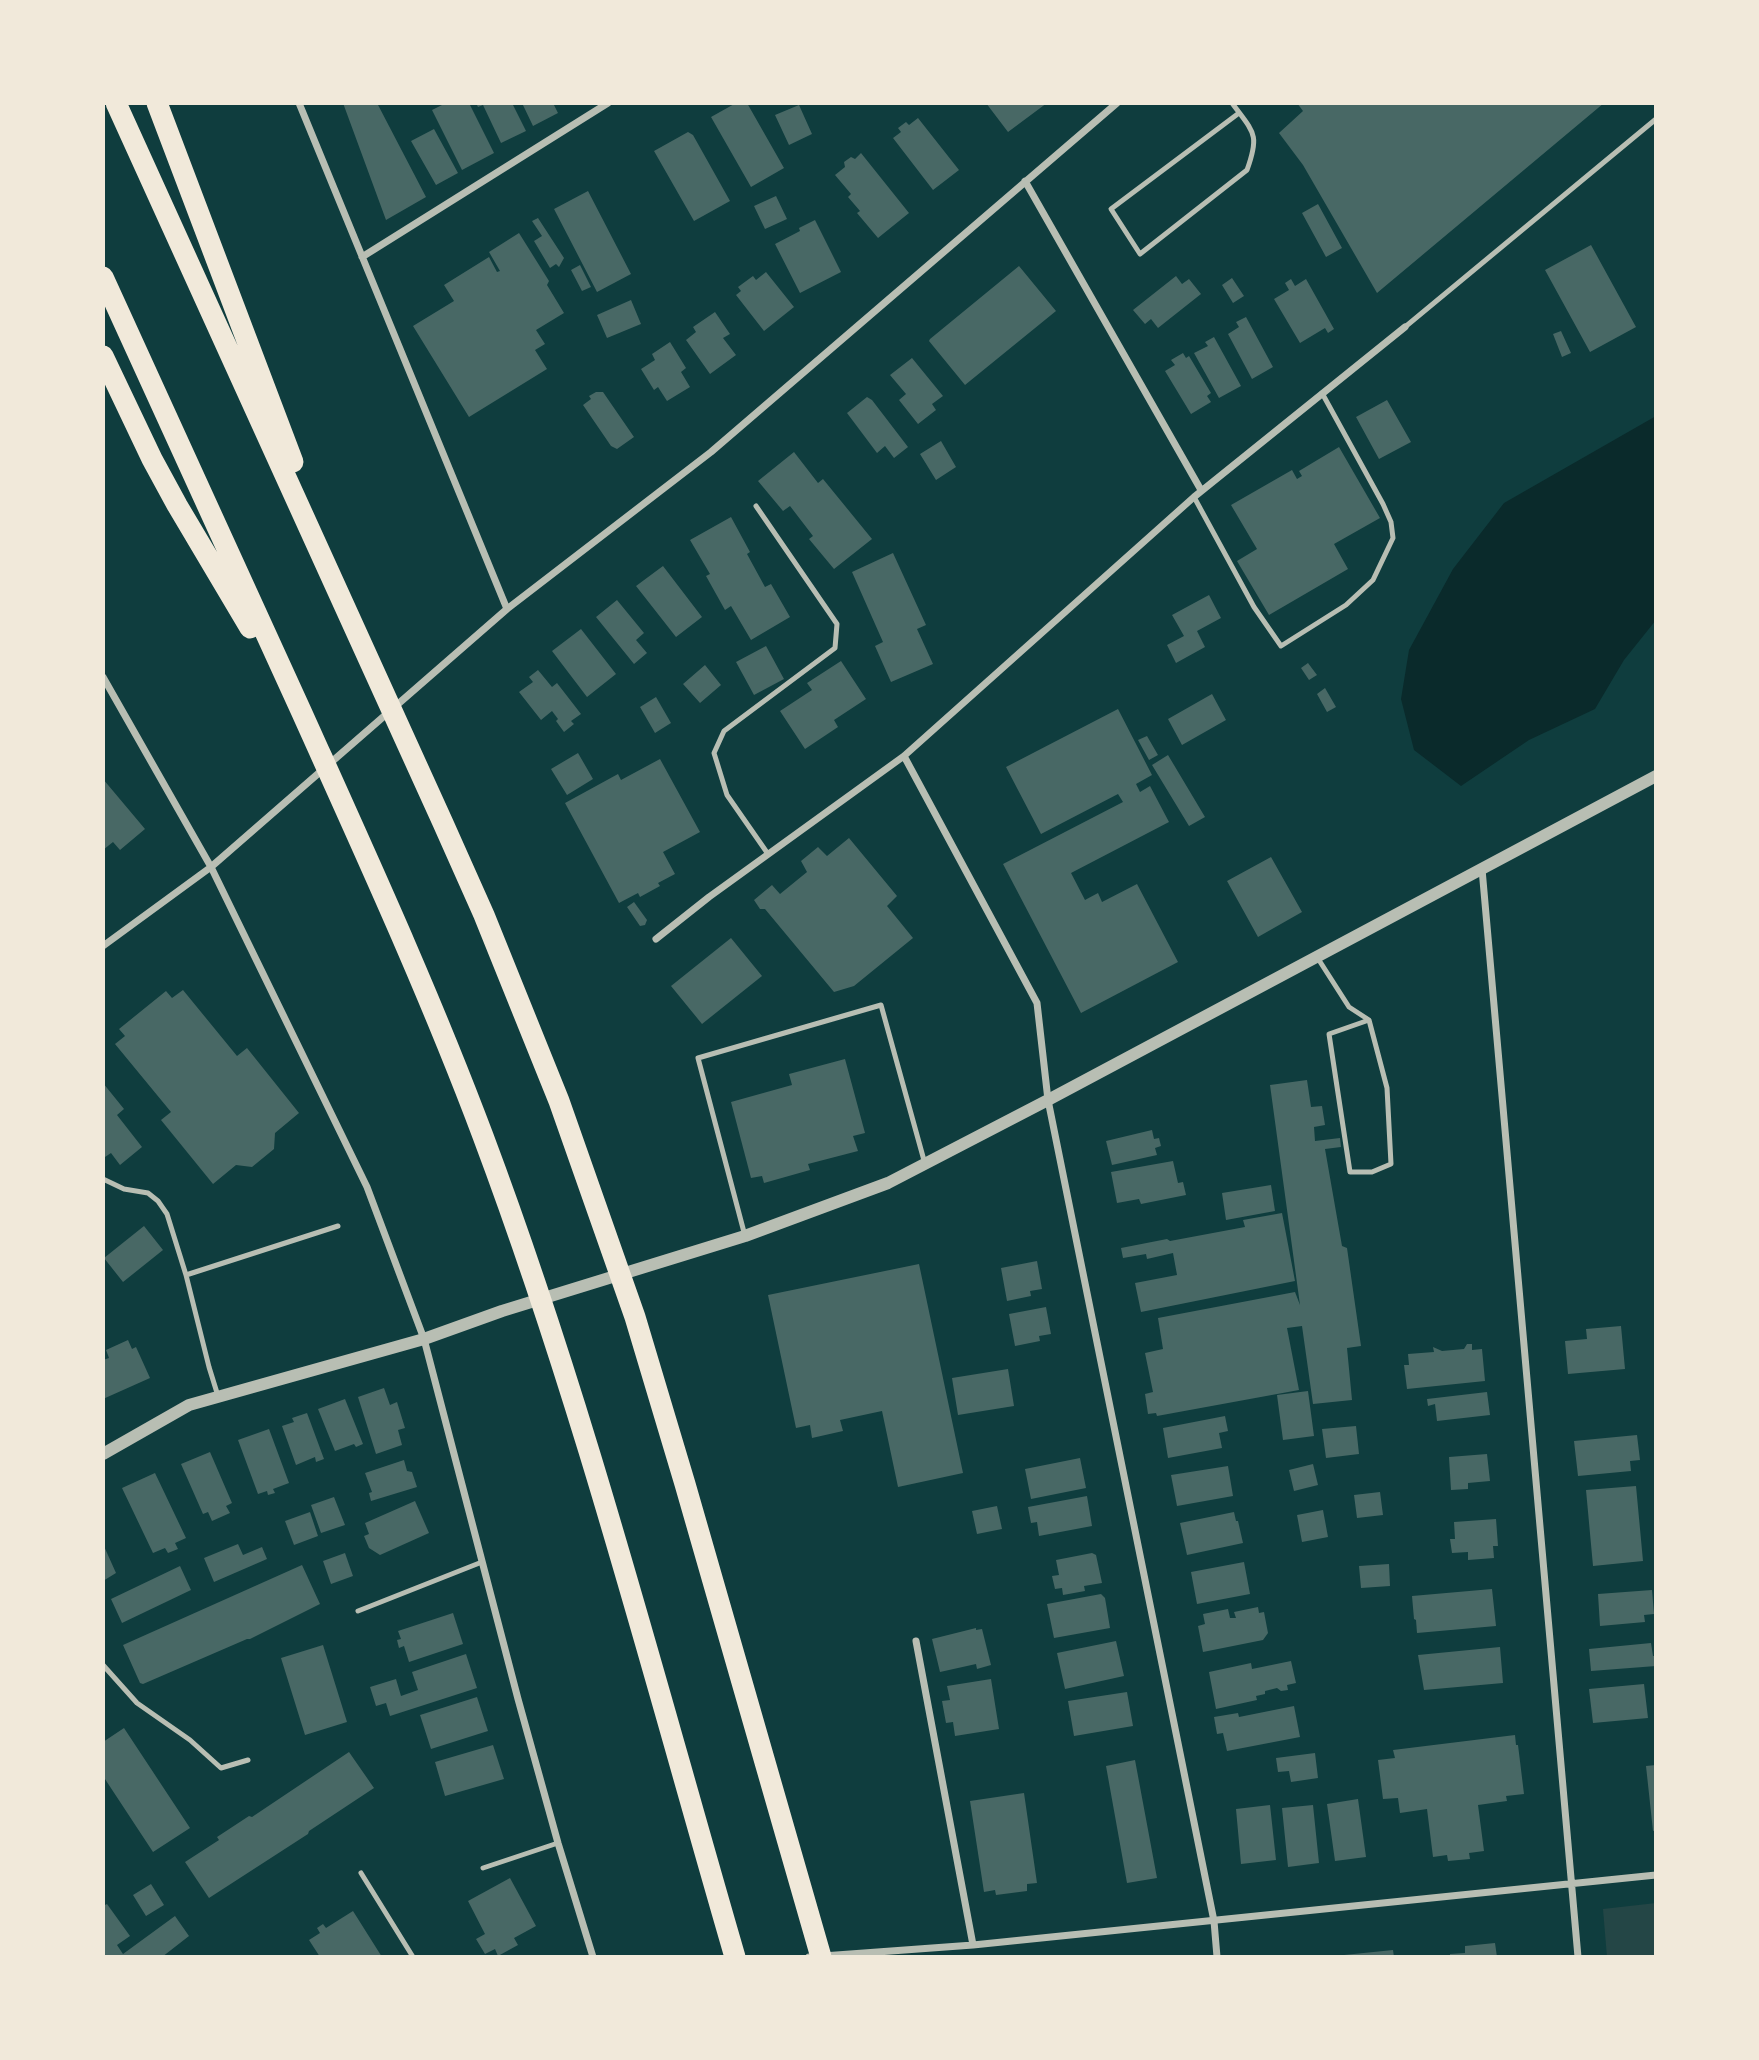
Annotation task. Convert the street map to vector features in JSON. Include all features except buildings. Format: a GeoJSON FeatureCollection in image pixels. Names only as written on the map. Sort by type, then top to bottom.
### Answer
{"type":"FeatureCollection","features":[{"type":"Feature","properties":{"kind":"highway"},"geometry":{"type":"LineString","coordinates":[[116,103],[484,915],[559,1101],[606,1231],[664,1410],[821,1957]]}},
{"type":"Feature","properties":{"kind":"highway"},"geometry":{"type":"LineString","coordinates":[[157,103],[369,660]]}},
{"type":"Feature","properties":{"kind":"highway"},"geometry":{"type":"LineString","coordinates":[[103,277],[343,804],[448,1046],[556,1342],[608,1512],[735,1957]]}},
{"type":"Feature","properties":{"kind":"highway"},"geometry":{"type":"LineString","coordinates":[[103,356],[177,505],[303,715]]}},
{"type":"Feature","properties":{"kind":"street"},"geometry":{"type":"LineString","coordinates":[[299,103],[507,609]]}},
{"type":"Feature","properties":{"kind":"street"},"geometry":{"type":"LineString","coordinates":[[362,257],[608,103]]}},
{"type":"Feature","properties":{"kind":"street"},"geometry":{"type":"LineString","coordinates":[[103,946],[211,867],[507,609],[711,452],[1117,103]]}},
{"type":"Feature","properties":{"kind":"street"},"geometry":{"type":"LineString","coordinates":[[1025,181],[1201,490]]}},
{"type":"Feature","properties":{"kind":"street"},"geometry":{"type":"LineString","coordinates":[[656,939],[709,897],[904,756],[1201,490],[1405,327]]}},
{"type":"Feature","properties":{"kind":"street"},"geometry":{"type":"LineString","coordinates":[[103,677],[211,867],[367,1187],[424,1339],[558,1843],[593,1957]]}},
{"type":"Feature","properties":{"kind":"street"},"geometry":{"type":"LineString","coordinates":[[904,756],[1037,1003],[1048,1100],[1213,1921],[1217,1957]]}},
{"type":"Feature","properties":{"kind":"street"},"geometry":{"type":"LineString","coordinates":[[103,1454],[189,1405],[424,1339],[502,1311],[745,1236],[888,1183],[1656,776]]}},
{"type":"Feature","properties":{"kind":"street"},"geometry":{"type":"LineString","coordinates":[[1482,869],[1578,1957]]}},
{"type":"Feature","properties":{"kind":"street"},"geometry":{"type":"LineString","coordinates":[[916,1641],[973,1945]]}},
{"type":"Feature","properties":{"kind":"street"},"geometry":{"type":"LineString","coordinates":[[809,1957],[973,1945],[1656,1875]]}},
{"type":"Feature","properties":{"kind":"lane"},"geometry":{"type":"LineString","coordinates":[[1232,103],[1239,113],[1254,135],[1254,151],[1247,170],[1140,254],[1111,209],[1239,113]]}},
{"type":"Feature","properties":{"kind":"lane"},"geometry":{"type":"LineString","coordinates":[[1405,327],[1656,119]]}},
{"type":"Feature","properties":{"kind":"lane"},"geometry":{"type":"LineString","coordinates":[[1194,496],[1254,607],[1281,646],[1346,605],[1373,580],[1393,538],[1391,522],[1383,504],[1322,393]]}},
{"type":"Feature","properties":{"kind":"lane"},"geometry":{"type":"LineString","coordinates":[[756,506],[837,624],[835,648],[724,732],[714,753],[727,795],[768,855]]}},
{"type":"Feature","properties":{"kind":"lane"},"geometry":{"type":"LineString","coordinates":[[1317,957],[1349,1007],[1369,1020],[1387,1088],[1391,1164],[1372,1172],[1350,1172],[1329,1034],[1369,1020]]}},
{"type":"Feature","properties":{"kind":"lane"},"geometry":{"type":"LineString","coordinates":[[745,1236],[698,1058],[881,1005],[925,1164]]}},
{"type":"Feature","properties":{"kind":"lane"},"geometry":{"type":"LineString","coordinates":[[103,1179],[124,1189],[148,1193],[167,1214],[218,1396]]}},
{"type":"Feature","properties":{"kind":"lane"},"geometry":{"type":"LineString","coordinates":[[186,1275],[338,1226]]}},
{"type":"Feature","properties":{"kind":"lane"},"geometry":{"type":"LineString","coordinates":[[358,1611],[482,1562]]}},
{"type":"Feature","properties":{"kind":"lane"},"geometry":{"type":"LineString","coordinates":[[103,1665],[137,1703],[190,1740],[221,1768],[248,1759]]}},
{"type":"Feature","properties":{"kind":"lane"},"geometry":{"type":"LineString","coordinates":[[483,1868],[558,1843]]}},
{"type":"Feature","properties":{"kind":"lane"},"geometry":{"type":"LineString","coordinates":[[361,1873],[413,1957]]}},
{"type":"Feature","properties":{"kind":"shaded area"},"geometry":{"type":"Polygon","coordinates":[[[1656,416],[1656,620],[1624,660],[1595,709],[1529,740],[1461,786],[1414,750],[1401,699],[1409,650],[1453,569],[1504,503],[1656,416]]]}},
{"type":"Feature","properties":{"kind":"shaded area"},"geometry":{"type":"Polygon","coordinates":[[[1656,1903],[1656,1957],[1607,1957],[1603,1909],[1656,1903]]]}}]}
